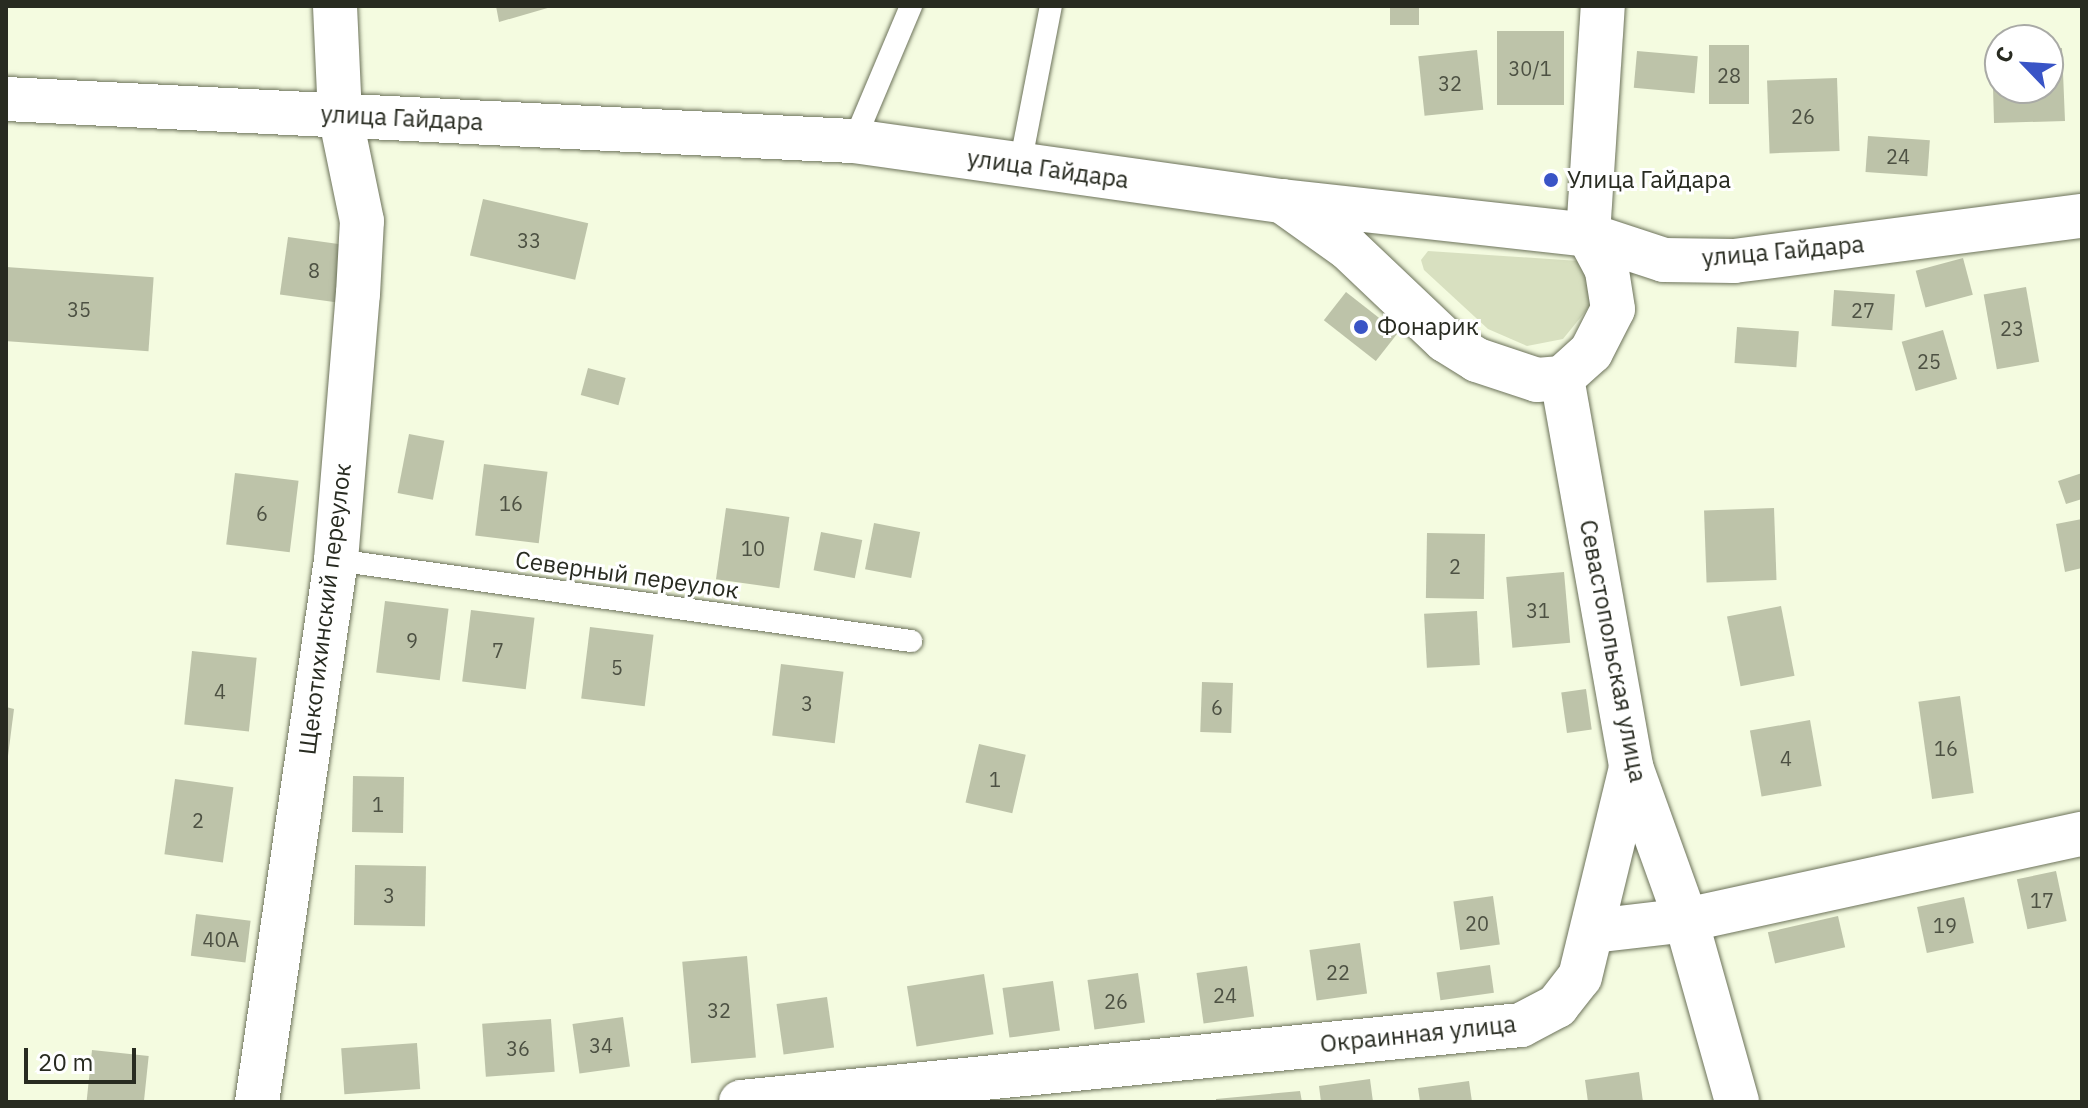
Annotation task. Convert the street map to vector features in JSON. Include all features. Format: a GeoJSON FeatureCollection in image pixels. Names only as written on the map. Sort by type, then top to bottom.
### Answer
{"type":"FeatureCollection","features":[{"type":"Feature","properties":{"kind":"street","name":"Щекотихинский переулок"},"geometry":{"type":"LineString","coordinates":[[257,1102],[336,560],[362,221],[340,115],[335,6]]}},
{"type":"Feature","properties":{"kind":"street"},"geometry":{"type":"LineString","coordinates":[[1282,201],[1348,248],[1445,340],[1477,360],[1512,375],[1537,380],[1562,378],[1591,352],[1613,309],[1607,270],[1588,235],[1603,6]]}},
{"type":"Feature","properties":{"kind":"street","name":"улица Гайдара"},"geometry":{"type":"LineString","coordinates":[[6,99],[854,141],[1282,201],[1588,235],[1664,260],[1734,261],[2082,216]]}},
{"type":"Feature","properties":{"kind":"street","name":"Севастопольская улица"},"geometry":{"type":"LineString","coordinates":[[1562,378],[1631,767],[1686,920],[1737,1102]]}},
{"type":"Feature","properties":{"kind":"street","name":"Окраинная улица"},"geometry":{"type":"LineString","coordinates":[[741,1102],[1521,1025],[1557,1006],[1580,977],[1631,767]]}},
{"type":"Feature","properties":{"kind":"street"},"geometry":{"type":"LineString","coordinates":[[1593,931],[1686,920],[2082,834]]}},
{"type":"Feature","properties":{"kind":"lane"},"geometry":{"type":"LineString","coordinates":[[854,141],[911,6]]}},
{"type":"Feature","properties":{"kind":"lane"},"geometry":{"type":"LineString","coordinates":[[1020,165],[1051,6]]}},
{"type":"Feature","properties":{"kind":"lane","name":"Северный переулок"},"geometry":{"type":"LineString","coordinates":[[336,560],[911,641]]}},
{"type":"Feature","properties":{"kind":"green space"},"geometry":{"type":"Polygon","coordinates":[[[1428,251],[1579,261],[1593,279],[1589,307],[1563,339],[1527,346],[1488,329],[1424,270],[1421,260],[1428,251]]]}},
{"type":"Feature","properties":{"kind":"building"},"geometry":{"type":"Polygon","coordinates":[[[496,6],[551,6],[551,7],[499,22],[496,6]]]}},
{"type":"Feature","properties":{"kind":"building"},"geometry":{"type":"Polygon","coordinates":[[[1390,6],[1419,6],[1419,25],[1390,25],[1390,6]]]}},
{"type":"Feature","properties":{"kind":"building"},"geometry":{"type":"Polygon","coordinates":[[[1497,31],[1564,31],[1564,105],[1497,105],[1497,31]]]}},
{"type":"Feature","properties":{"kind":"building"},"geometry":{"type":"Polygon","coordinates":[[[1709,45],[1749,45],[1749,104],[1709,104],[1709,45]]]}},
{"type":"Feature","properties":{"kind":"building"},"geometry":{"type":"Polygon","coordinates":[[[1477,50],[1483,110],[1425,116],[1418,56],[1477,50]]]}},
{"type":"Feature","properties":{"kind":"building"},"geometry":{"type":"Polygon","coordinates":[[[1637,51],[1698,56],[1695,93],[1634,88],[1637,51]]]}},
{"type":"Feature","properties":{"kind":"building"},"geometry":{"type":"Polygon","coordinates":[[[1837,78],[1840,151],[1770,153],[1767,80],[1837,78]]]}},
{"type":"Feature","properties":{"kind":"building"},"geometry":{"type":"Polygon","coordinates":[[[2064,97],[2065,121],[1994,123],[1993,104],[2064,104],[2064,97]]]}},
{"type":"Feature","properties":{"kind":"building"},"geometry":{"type":"Polygon","coordinates":[[[1868,136],[1930,140],[1927,176],[1865,172],[1868,136]]]}},
{"type":"Feature","properties":{"kind":"building"},"geometry":{"type":"Polygon","coordinates":[[[483,199],[588,223],[575,280],[470,256],[483,199]]]}},
{"type":"Feature","properties":{"kind":"building"},"geometry":{"type":"Polygon","coordinates":[[[288,237],[347,245],[339,303],[280,294],[288,237]]]}},
{"type":"Feature","properties":{"kind":"building"},"geometry":{"type":"Polygon","coordinates":[[[1963,258],[1973,295],[1926,307],[1916,271],[1963,258]]]}},
{"type":"Feature","properties":{"kind":"building"},"geometry":{"type":"Polygon","coordinates":[[[6,267],[154,277],[148,351],[6,341],[6,267]]]}},
{"type":"Feature","properties":{"kind":"building"},"geometry":{"type":"Polygon","coordinates":[[[2026,287],[2039,362],[1997,369],[1984,294],[2026,287]]]}},
{"type":"Feature","properties":{"kind":"building"},"geometry":{"type":"Polygon","coordinates":[[[1834,290],[1895,294],[1892,330],[1831,326],[1834,290]]]}},
{"type":"Feature","properties":{"kind":"building","name":"Фонарик"},"geometry":{"type":"Polygon","coordinates":[[[1346,292],[1398,333],[1376,361],[1324,320],[1346,292]]]}},
{"type":"Feature","properties":{"kind":"building"},"geometry":{"type":"Polygon","coordinates":[[[1737,327],[1799,331],[1796,367],[1734,363],[1737,327]]]}},
{"type":"Feature","properties":{"kind":"building"},"geometry":{"type":"Polygon","coordinates":[[[1943,330],[1957,379],[1916,391],[1902,342],[1943,330]]]}},
{"type":"Feature","properties":{"kind":"building"},"geometry":{"type":"Polygon","coordinates":[[[588,368],[626,378],[618,405],[581,395],[588,368]]]}},
{"type":"Feature","properties":{"kind":"building"},"geometry":{"type":"Polygon","coordinates":[[[409,434],[444,441],[433,500],[398,493],[409,434]]]}},
{"type":"Feature","properties":{"kind":"building"},"geometry":{"type":"Polygon","coordinates":[[[484,464],[548,472],[539,543],[475,535],[484,464]]]}},
{"type":"Feature","properties":{"kind":"building"},"geometry":{"type":"Polygon","coordinates":[[[235,473],[299,481],[290,552],[226,544],[235,473]]]}},
{"type":"Feature","properties":{"kind":"building"},"geometry":{"type":"Polygon","coordinates":[[[2082,473],[2082,499],[2066,504],[2058,481],[2082,473]]]}},
{"type":"Feature","properties":{"kind":"building"},"geometry":{"type":"Polygon","coordinates":[[[726,508],[789,517],[779,588],[716,579],[726,508]]]}},
{"type":"Feature","properties":{"kind":"building"},"geometry":{"type":"Polygon","coordinates":[[[1774,508],[1777,580],[1707,582],[1704,510],[1774,508]]]}},
{"type":"Feature","properties":{"kind":"building"},"geometry":{"type":"Polygon","coordinates":[[[2082,519],[2082,568],[2065,572],[2056,524],[2082,519]]]}},
{"type":"Feature","properties":{"kind":"building"},"geometry":{"type":"Polygon","coordinates":[[[874,523],[920,532],[911,578],[865,569],[874,523]]]}},
{"type":"Feature","properties":{"kind":"building"},"geometry":{"type":"Polygon","coordinates":[[[821,532],[862,540],[855,578],[814,570],[821,532]]]}},
{"type":"Feature","properties":{"kind":"building"},"geometry":{"type":"Polygon","coordinates":[[[1427,533],[1485,534],[1484,599],[1426,598],[1427,533]]]}},
{"type":"Feature","properties":{"kind":"building"},"geometry":{"type":"Polygon","coordinates":[[[1564,572],[1570,643],[1512,648],[1506,577],[1564,572]]]}},
{"type":"Feature","properties":{"kind":"building"},"geometry":{"type":"Polygon","coordinates":[[[385,601],[449,609],[440,680],[376,672],[385,601]]]}},
{"type":"Feature","properties":{"kind":"building"},"geometry":{"type":"Polygon","coordinates":[[[1781,606],[1795,676],[1741,686],[1727,616],[1781,606]]]}},
{"type":"Feature","properties":{"kind":"building"},"geometry":{"type":"Polygon","coordinates":[[[471,610],[535,618],[526,689],[462,681],[471,610]]]}},
{"type":"Feature","properties":{"kind":"building"},"geometry":{"type":"Polygon","coordinates":[[[1477,611],[1480,665],[1427,668],[1424,614],[1477,611]]]}},
{"type":"Feature","properties":{"kind":"building"},"geometry":{"type":"Polygon","coordinates":[[[590,627],[654,635],[645,706],[581,698],[590,627]]]}},
{"type":"Feature","properties":{"kind":"building"},"geometry":{"type":"Polygon","coordinates":[[[192,651],[257,658],[249,731],[184,725],[192,651]]]}},
{"type":"Feature","properties":{"kind":"building"},"geometry":{"type":"Polygon","coordinates":[[[781,664],[844,672],[835,743],[772,735],[781,664]]]}},
{"type":"Feature","properties":{"kind":"building"},"geometry":{"type":"Polygon","coordinates":[[[1202,682],[1233,683],[1231,733],[1200,732],[1202,682]]]}},
{"type":"Feature","properties":{"kind":"building"},"geometry":{"type":"Polygon","coordinates":[[[1586,689],[1592,730],[1567,733],[1561,692],[1586,689]]]}},
{"type":"Feature","properties":{"kind":"building"},"geometry":{"type":"Polygon","coordinates":[[[1960,696],[1974,793],[1932,799],[1918,702],[1960,696]]]}},
{"type":"Feature","properties":{"kind":"building"},"geometry":{"type":"Polygon","coordinates":[[[6,707],[14,709],[8,756],[6,756],[6,707]]]}},
{"type":"Feature","properties":{"kind":"building"},"geometry":{"type":"Polygon","coordinates":[[[1810,720],[1822,786],[1762,797],[1750,731],[1810,720]]]}},
{"type":"Feature","properties":{"kind":"building"},"geometry":{"type":"Polygon","coordinates":[[[979,744],[1026,755],[1012,813],[966,802],[979,744]]]}},
{"type":"Feature","properties":{"kind":"building"},"geometry":{"type":"Polygon","coordinates":[[[353,776],[404,777],[403,833],[352,832],[353,776]]]}},
{"type":"Feature","properties":{"kind":"building"},"geometry":{"type":"Polygon","coordinates":[[[175,779],[233,787],[223,862],[164,854],[175,779]]]}},
{"type":"Feature","properties":{"kind":"building"},"geometry":{"type":"Polygon","coordinates":[[[355,865],[426,866],[425,926],[354,925],[355,865]]]}},
{"type":"Feature","properties":{"kind":"building"},"geometry":{"type":"Polygon","coordinates":[[[2056,871],[2067,921],[2027,929],[2017,879],[2056,871]]]}},
{"type":"Feature","properties":{"kind":"building"},"geometry":{"type":"Polygon","coordinates":[[[1493,896],[1500,945],[1460,950],[1453,902],[1493,896]]]}},
{"type":"Feature","properties":{"kind":"building"},"geometry":{"type":"Polygon","coordinates":[[[1964,897],[1974,943],[1927,953],[1917,907],[1964,897]]]}},
{"type":"Feature","properties":{"kind":"building"},"geometry":{"type":"Polygon","coordinates":[[[196,914],[251,921],[245,962],[191,956],[196,914]]]}},
{"type":"Feature","properties":{"kind":"building"},"geometry":{"type":"Polygon","coordinates":[[[1838,916],[1845,947],[1775,963],[1768,932],[1838,916]]]}},
{"type":"Feature","properties":{"kind":"building"},"geometry":{"type":"Polygon","coordinates":[[[1360,943],[1367,994],[1317,1001],[1309,950],[1360,943]]]}},
{"type":"Feature","properties":{"kind":"building"},"geometry":{"type":"Polygon","coordinates":[[[747,956],[756,1058],[691,1063],[682,962],[747,956]]]}},
{"type":"Feature","properties":{"kind":"building"},"geometry":{"type":"Polygon","coordinates":[[[1490,965],[1494,993],[1440,1000],[1437,973],[1490,965]]]}},
{"type":"Feature","properties":{"kind":"building"},"geometry":{"type":"Polygon","coordinates":[[[1247,966],[1254,1017],[1204,1024],[1196,973],[1247,966]]]}},
{"type":"Feature","properties":{"kind":"building"},"geometry":{"type":"Polygon","coordinates":[[[1138,973],[1145,1023],[1094,1030],[1087,980],[1138,973]]]}},
{"type":"Feature","properties":{"kind":"building"},"geometry":{"type":"Polygon","coordinates":[[[984,974],[994,1034],[917,1046],[907,986],[984,974]]]}},
{"type":"Feature","properties":{"kind":"building"},"geometry":{"type":"Polygon","coordinates":[[[1053,981],[1060,1031],[1009,1038],[1002,988],[1053,981]]]}},
{"type":"Feature","properties":{"kind":"building"},"geometry":{"type":"Polygon","coordinates":[[[827,997],[834,1048],[784,1055],[776,1004],[827,997]]]}},
{"type":"Feature","properties":{"kind":"building"},"geometry":{"type":"Polygon","coordinates":[[[623,1017],[630,1067],[579,1074],[572,1024],[623,1017]]]}},
{"type":"Feature","properties":{"kind":"building"},"geometry":{"type":"Polygon","coordinates":[[[551,1019],[555,1072],[486,1077],[482,1024],[551,1019]]]}},
{"type":"Feature","properties":{"kind":"building"},"geometry":{"type":"Polygon","coordinates":[[[417,1043],[420,1089],[344,1094],[341,1048],[417,1043]]]}},
{"type":"Feature","properties":{"kind":"building"},"geometry":{"type":"Polygon","coordinates":[[[92,1050],[149,1056],[144,1102],[87,1102],[92,1050]]]}},
{"type":"Feature","properties":{"kind":"building"},"geometry":{"type":"Polygon","coordinates":[[[1639,1072],[1643,1102],[1588,1102],[1585,1080],[1639,1072]]]}},
{"type":"Feature","properties":{"kind":"building"},"geometry":{"type":"Polygon","coordinates":[[[1370,1079],[1373,1102],[1321,1102],[1319,1086],[1370,1079]]]}},
{"type":"Feature","properties":{"kind":"building"},"geometry":{"type":"Polygon","coordinates":[[[1469,1081],[1472,1102],[1420,1102],[1418,1088],[1469,1081]]]}},
{"type":"Feature","properties":{"kind":"building"},"geometry":{"type":"Polygon","coordinates":[[[1300,1091],[1302,1102],[1216,1102],[1216,1099],[1300,1091]]]}},
{"type":"Feature","properties":{"kind":"place","name":"Улица Гайдара"},"geometry":{"type":"Point","coordinates":[1551,180]}},
{"type":"Feature","properties":{"kind":"place","name":"Фонарик"},"geometry":{"type":"Point","coordinates":[1361,327]}}]}
